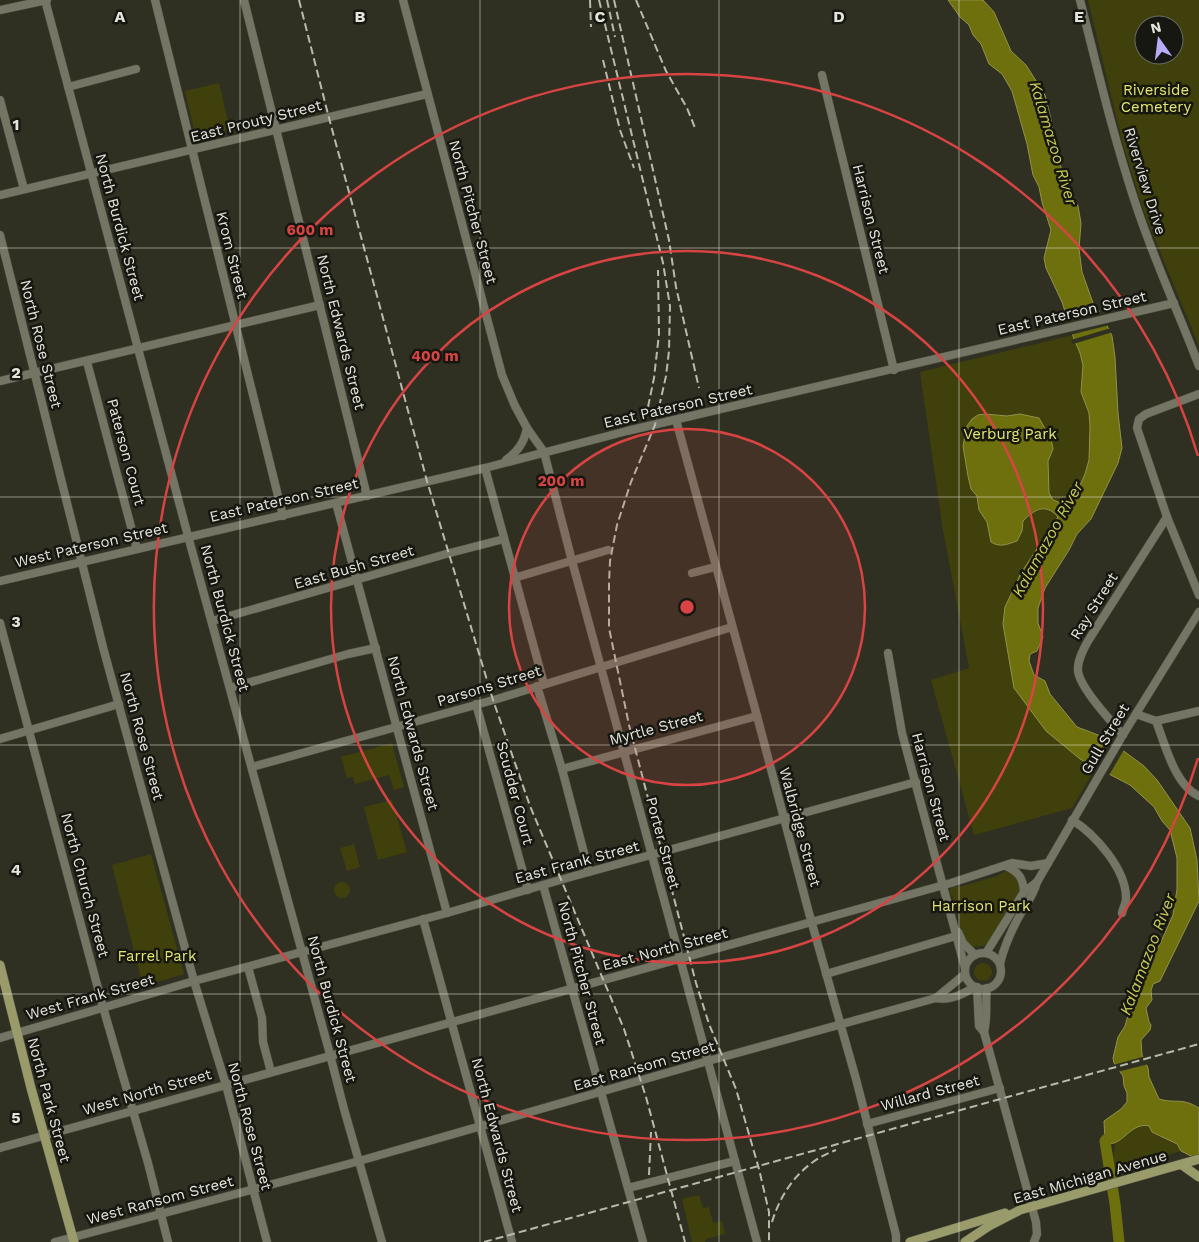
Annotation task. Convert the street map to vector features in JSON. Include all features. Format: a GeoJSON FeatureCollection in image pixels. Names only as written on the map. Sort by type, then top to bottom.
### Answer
{"type":"FeatureCollection","features":[{"type":"Feature","properties":{"kind":"main road","name":"North Park Street"},"geometry":{"type":"LineString","coordinates":[[0,964],[73,1240]]}},
{"type":"Feature","properties":{"kind":"main road","name":"East Michigan Avenue"},"geometry":{"type":"LineString","coordinates":[[965,1242],[989,1226],[1020,1210],[1199,1159]]}},
{"type":"Feature","properties":{"kind":"main road"},"geometry":{"type":"LineString","coordinates":[[1184,1164],[1199,1178]]}},
{"type":"Feature","properties":{"kind":"main road"},"geometry":{"type":"LineString","coordinates":[[910,1242],[993,1216],[1020,1210]]}},
{"type":"Feature","properties":{"kind":"street"},"geometry":{"type":"LineString","coordinates":[[0,10],[46,0]]}},
{"type":"Feature","properties":{"kind":"street","name":"North Burdick Street"},"geometry":{"type":"LineString","coordinates":[[46,0],[188,536],[382,1242]]}},
{"type":"Feature","properties":{"kind":"street","name":"Krom Street"},"geometry":{"type":"LineString","coordinates":[[155,0],[283,516]]}},
{"type":"Feature","properties":{"kind":"street","name":"North Edwards Street"},"geometry":{"type":"LineString","coordinates":[[244,0],[368,496]]}},
{"type":"Feature","properties":{"kind":"street","name":"North Pitcher Street"},"geometry":{"type":"LineString","coordinates":[[403,0],[502,375],[507,390],[527,428],[544,452]]}},
{"type":"Feature","properties":{"kind":"street","name":"Riverview Drive"},"geometry":{"type":"LineString","coordinates":[[1080,0],[1129,185],[1155,260],[1199,366]]}},
{"type":"Feature","properties":{"kind":"street"},"geometry":{"type":"LineString","coordinates":[[68,87],[136,69]]}},
{"type":"Feature","properties":{"kind":"street","name":"Harrison Street"},"geometry":{"type":"LineString","coordinates":[[822,75],[894,370]]}},
{"type":"Feature","properties":{"kind":"street","name":"East Prouty Street"},"geometry":{"type":"LineString","coordinates":[[0,195],[427,94]]}},
{"type":"Feature","properties":{"kind":"street"},"geometry":{"type":"LineString","coordinates":[[0,100],[24,189]]}},
{"type":"Feature","properties":{"kind":"street","name":"North Rose Street"},"geometry":{"type":"LineString","coordinates":[[0,235],[81,562],[194,981],[226,1085],[267,1242]]}},
{"type":"Feature","properties":{"kind":"street","name":"East Paterson Street"},"geometry":{"type":"LineString","coordinates":[[188,536],[368,496],[676,420],[1174,303]]}},
{"type":"Feature","properties":{"kind":"street"},"geometry":{"type":"LineString","coordinates":[[0,381],[87,362],[320,305]]}},
{"type":"Feature","properties":{"kind":"street","name":"Paterson Court"},"geometry":{"type":"LineString","coordinates":[[87,362],[137,549]]}},
{"type":"Feature","properties":{"kind":"street"},"geometry":{"type":"LineString","coordinates":[[1199,394],[1142,416],[1137,428],[1167,517],[1199,595]]}},
{"type":"Feature","properties":{"kind":"street","name":"Walbridge Street"},"geometry":{"type":"LineString","coordinates":[[676,420],[811,922],[868,1124],[896,1235],[896,1242]]}},
{"type":"Feature","properties":{"kind":"street"},"geometry":{"type":"LineString","coordinates":[[500,464],[516,453],[525,439],[527,428]]}},
{"type":"Feature","properties":{"kind":"street","name":"Porter Street"},"geometry":{"type":"LineString","coordinates":[[544,452],[600,666],[757,1242]]}},
{"type":"Feature","properties":{"kind":"street"},"geometry":{"type":"LineString","coordinates":[[485,468],[589,872]]}},
{"type":"Feature","properties":{"kind":"street","name":"North Edwards Street"},"geometry":{"type":"LineString","coordinates":[[336,503],[447,913]]}},
{"type":"Feature","properties":{"kind":"street","name":"Ray Street"},"geometry":{"type":"LineString","coordinates":[[1122,736],[1082,684],[1078,672],[1080,659],[1088,641],[1167,517]]}},
{"type":"Feature","properties":{"kind":"street","name":"West Paterson Street"},"geometry":{"type":"LineString","coordinates":[[0,580],[188,536]]}},
{"type":"Feature","properties":{"kind":"street","name":"East Bush Street"},"geometry":{"type":"LineString","coordinates":[[212,621],[504,539]]}},
{"type":"Feature","properties":{"kind":"street"},"geometry":{"type":"LineString","coordinates":[[514,578],[608,550]]}},
{"type":"Feature","properties":{"kind":"street"},"geometry":{"type":"LineString","coordinates":[[692,573],[715,567]]}},
{"type":"Feature","properties":{"kind":"street","name":"Gull Street"},"geometry":{"type":"LineString","coordinates":[[1000,964],[1003,948],[1034,894],[1037,882],[1072,820],[1199,612]]}},
{"type":"Feature","properties":{"kind":"street","name":"North Church Street"},"geometry":{"type":"LineString","coordinates":[[0,622],[103,1008],[168,1242]]}},
{"type":"Feature","properties":{"kind":"street","name":"Parsons Street"},"geometry":{"type":"LineString","coordinates":[[252,767],[476,704],[732,627]]}},
{"type":"Feature","properties":{"kind":"street"},"geometry":{"type":"LineString","coordinates":[[230,688],[348,654],[376,648]]}},
{"type":"Feature","properties":{"kind":"street","name":"Harrison Street"},"geometry":{"type":"LineString","coordinates":[[888,653],[902,733],[965,971]]}},
{"type":"Feature","properties":{"kind":"street"},"geometry":{"type":"LineString","coordinates":[[0,739],[119,704]]}},
{"type":"Feature","properties":{"kind":"street","name":"Scudder Court"},"geometry":{"type":"LineString","coordinates":[[476,704],[528,890]]}},
{"type":"Feature","properties":{"kind":"street"},"geometry":{"type":"LineString","coordinates":[[1136,714],[1156,721],[1199,711]]}},
{"type":"Feature","properties":{"kind":"street","name":"Myrtle Street"},"geometry":{"type":"LineString","coordinates":[[562,769],[757,716]]}},
{"type":"Feature","properties":{"kind":"street"},"geometry":{"type":"LineString","coordinates":[[1156,721],[1182,782],[1190,791],[1199,796]]}},
{"type":"Feature","properties":{"kind":"street","name":"East Frank Street"},"geometry":{"type":"LineString","coordinates":[[303,952],[916,782]]}},
{"type":"Feature","properties":{"kind":"street"},"geometry":{"type":"LineString","coordinates":[[1072,820],[1100,845],[1116,866],[1125,890],[1126,900],[1122,913]]}},
{"type":"Feature","properties":{"kind":"street","name":"East North Street"},"geometry":{"type":"LineString","coordinates":[[331,1056],[942,886],[1012,863],[1031,866],[1048,863]]}},
{"type":"Feature","properties":{"kind":"street"},"geometry":{"type":"LineString","coordinates":[[1006,866],[1019,874],[1024,884],[1024,892]]}},
{"type":"Feature","properties":{"kind":"street","name":"Gull Street"},"geometry":{"type":"LineString","coordinates":[[986,953],[1024,892],[1037,882]]}},
{"type":"Feature","properties":{"kind":"street","name":"North Pitcher Street"},"geometry":{"type":"LineString","coordinates":[[543,885],[643,1242]]}},
{"type":"Feature","properties":{"kind":"street","name":"North Edwards Street"},"geometry":{"type":"LineString","coordinates":[[422,919],[512,1242]]}},
{"type":"Feature","properties":{"kind":"street","name":"Harrison Street"},"geometry":{"type":"LineString","coordinates":[[954,927],[964,943],[975,955]]}},
{"type":"Feature","properties":{"kind":"street"},"geometry":{"type":"LineString","coordinates":[[826,974],[956,936]]}},
{"type":"Feature","properties":{"kind":"street","name":"West Frank Street"},"geometry":{"type":"LineString","coordinates":[[0,1038],[194,981],[303,952]]}},
{"type":"Feature","properties":{"kind":"street"},"geometry":{"type":"LineString","coordinates":[[986,953],[1000,964],[1000,976],[993,986],[987,988],[976,987],[967,979],[965,971],[970,958],[975,955],[986,953]]}},
{"type":"Feature","properties":{"kind":"street"},"geometry":{"type":"LineString","coordinates":[[248,967],[262,1018],[263,1042],[272,1072]]}},
{"type":"Feature","properties":{"kind":"street","name":"East Ransom Street"},"geometry":{"type":"LineString","coordinates":[[359,1161],[936,998],[965,971]]}},
{"type":"Feature","properties":{"kind":"street"},"geometry":{"type":"LineString","coordinates":[[976,987],[979,1026],[984,1032],[1037,1228],[1034,1242]]}},
{"type":"Feature","properties":{"kind":"street","name":"East Ransom Street"},"geometry":{"type":"LineString","coordinates":[[936,998],[945,1000],[976,987]]}},
{"type":"Feature","properties":{"kind":"street"},"geometry":{"type":"LineString","coordinates":[[984,1032],[987,1021],[987,988]]}},
{"type":"Feature","properties":{"kind":"street","name":"West North Street"},"geometry":{"type":"LineString","coordinates":[[0,1148],[331,1056]]}},
{"type":"Feature","properties":{"kind":"street","name":"Willard Street"},"geometry":{"type":"LineString","coordinates":[[868,1124],[1000,1088]]}},
{"type":"Feature","properties":{"kind":"street","name":"West Ransom Street"},"geometry":{"type":"LineString","coordinates":[[55,1242],[73,1240],[359,1161]]}},
{"type":"Feature","properties":{"kind":"street"},"geometry":{"type":"LineString","coordinates":[[628,1188],[736,1161]]}},
{"type":"Feature","properties":{"kind":"green space","name":"Riverside Cemetery"},"geometry":{"type":"Polygon","coordinates":[[[1088,0],[1199,0],[1199,346],[1145,215],[1123,145],[1088,0]]]}},
{"type":"Feature","properties":{"kind":"green space"},"geometry":{"type":"Polygon","coordinates":[[[219,83],[230,130],[196,138],[185,91],[219,83]]]}},
{"type":"Feature","properties":{"kind":"green space","name":"Verburg Park"},"geometry":{"type":"Polygon","coordinates":[[[1073,335],[1083,365],[1081,392],[1089,413],[1089,460],[1078,490],[1021,573],[1012,590],[1005,607],[1003,624],[1014,688],[1046,731],[1096,767],[1072,808],[974,835],[931,680],[969,668],[943,530],[920,372],[1073,335]]]}},
{"type":"Feature","properties":{"kind":"green space"},"geometry":{"type":"Polygon","coordinates":[[[392,743],[404,787],[394,790],[389,775],[355,784],[353,777],[347,778],[341,757],[392,743]]]}},
{"type":"Feature","properties":{"kind":"green space"},"geometry":{"type":"Polygon","coordinates":[[[392,800],[407,852],[378,860],[364,807],[392,800]]]}},
{"type":"Feature","properties":{"kind":"green space"},"geometry":{"type":"Polygon","coordinates":[[[354,844],[360,867],[347,871],[340,848],[354,844]]]}},
{"type":"Feature","properties":{"kind":"green space","name":"Farrel Park"},"geometry":{"type":"Polygon","coordinates":[[[151,854],[184,974],[143,986],[112,865],[151,854]]]}},
{"type":"Feature","properties":{"kind":"green space","name":"Harrison Park"},"geometry":{"type":"Polygon","coordinates":[[[1006,871],[1013,873],[1020,881],[1020,893],[988,942],[983,946],[973,947],[965,940],[961,933],[960,922],[949,892],[950,889],[954,886],[959,887],[997,876],[1006,871]]]}},
{"type":"Feature","properties":{"kind":"green space"},"geometry":{"type":"Polygon","coordinates":[[[342,882],[350,890],[342,898],[334,890],[342,882]]]}},
{"type":"Feature","properties":{"kind":"green space"},"geometry":{"type":"Polygon","coordinates":[[[983,963],[989,966],[992,972],[989,978],[983,981],[977,978],[974,972],[977,966],[983,963]]]}},
{"type":"Feature","properties":{"kind":"green space"},"geometry":{"type":"Polygon","coordinates":[[[1139,1125],[1149,1126],[1156,1134],[1174,1143],[1181,1151],[1114,1171],[1112,1168],[1115,1144],[1139,1125]]]}},
{"type":"Feature","properties":{"kind":"green space"},"geometry":{"type":"Polygon","coordinates":[[[699,1195],[703,1208],[709,1207],[713,1223],[722,1221],[725,1234],[706,1239],[705,1242],[692,1242],[682,1199],[699,1195]]]}},
{"type":"Feature","properties":{"kind":"water","name":"Kalamazoo River"},"geometry":{"type":"Polygon","coordinates":[[[948,0],[983,0],[994,12],[1011,51],[1026,65],[1045,95],[1056,152],[1066,182],[1078,206],[1081,223],[1079,249],[1082,272],[1093,303],[1102,315],[1112,336],[1122,448],[1118,463],[1091,519],[1077,534],[1045,588],[1038,608],[1038,623],[1043,637],[1037,651],[1030,654],[1029,661],[1034,675],[1045,681],[1050,694],[1077,727],[1106,738],[1144,766],[1157,780],[1190,828],[1197,860],[1199,901],[1160,981],[1153,984],[1151,991],[1152,1000],[1146,1008],[1151,1025],[1150,1030],[1141,1040],[1142,1055],[1159,1099],[1188,1103],[1199,1108],[1199,1160],[1181,1151],[1177,1144],[1152,1132],[1149,1126],[1142,1126],[1130,1131],[1115,1143],[1105,1141],[1104,1121],[1121,1109],[1127,1102],[1123,1076],[1114,1063],[1113,1058],[1118,1037],[1125,1026],[1130,999],[1160,944],[1173,915],[1177,889],[1177,858],[1170,830],[1154,807],[1130,785],[1080,759],[1046,731],[1014,688],[1003,624],[1005,607],[1021,573],[1058,517],[1049,510],[1040,509],[1023,521],[1022,531],[1017,541],[1001,545],[991,542],[987,522],[979,510],[977,496],[971,489],[968,476],[963,446],[967,426],[978,415],[985,414],[1007,416],[1020,414],[1039,418],[1051,439],[1053,449],[1048,461],[1049,493],[1053,500],[1066,505],[1078,490],[1089,460],[1089,413],[1081,392],[1083,365],[1080,353],[1062,302],[1046,268],[1044,258],[1051,230],[1039,187],[1033,175],[1027,144],[1012,91],[1002,74],[989,64],[981,44],[973,35],[969,25],[960,17],[948,0]]]}},
{"type":"Feature","properties":{"kind":"pier"},"geometry":{"type":"Polygon","coordinates":[[[1102,311],[1110,325],[1070,335],[1066,320],[1102,311]]]}},
{"type":"Feature","properties":{"kind":"pier"},"geometry":{"type":"Polygon","coordinates":[[[1111,328],[1113,332],[1073,344],[1071,340],[1111,328]]]}},
{"type":"Feature","properties":{"kind":"pier"},"geometry":{"type":"Polygon","coordinates":[[[1110,738],[1125,748],[1108,777],[1093,768],[1110,738]]]}},
{"type":"Feature","properties":{"kind":"pier"},"geometry":{"type":"Polygon","coordinates":[[[1146,1056],[1149,1064],[1117,1072],[1113,1065],[1146,1056]]]}},
{"type":"Feature","properties":{"kind":"waterway"},"geometry":{"type":"LineString","coordinates":[[1115,1131],[1105,1141],[1119,1242]]}},
{"type":"Feature","properties":{"kind":"railway"},"geometry":{"type":"LineString","coordinates":[[299,0],[427,481],[493,700],[530,806],[624,1029],[646,1097],[685,1242]]}},
{"type":"Feature","properties":{"kind":"railway"},"geometry":{"type":"LineString","coordinates":[[590,0],[591,27]]}},
{"type":"Feature","properties":{"kind":"railway"},"geometry":{"type":"LineString","coordinates":[[599,0],[663,263],[670,306],[669,351],[666,376],[655,425],[631,482],[617,525],[610,561],[609,628],[629,725],[696,983],[709,1024],[736,1089],[759,1169],[769,1212],[769,1242]]}},
{"type":"Feature","properties":{"kind":"railway"},"geometry":{"type":"LineString","coordinates":[[607,0],[615,37]]}},
{"type":"Feature","properties":{"kind":"railway"},"geometry":{"type":"LineString","coordinates":[[614,0],[669,240],[676,287],[699,388]]}},
{"type":"Feature","properties":{"kind":"railway"},"geometry":{"type":"LineString","coordinates":[[636,0],[666,71],[687,108],[695,128]]}},
{"type":"Feature","properties":{"kind":"railway"},"geometry":{"type":"LineString","coordinates":[[603,60],[620,130],[634,168]]}},
{"type":"Feature","properties":{"kind":"railway"},"geometry":{"type":"LineString","coordinates":[[648,407],[654,378],[659,334],[658,270]]}},
{"type":"Feature","properties":{"kind":"railway"},"geometry":{"type":"LineString","coordinates":[[484,1242],[1199,1044]]}},
{"type":"Feature","properties":{"kind":"railway"},"geometry":{"type":"LineString","coordinates":[[649,1175],[651,1132]]}},
{"type":"Feature","properties":{"kind":"railway"},"geometry":{"type":"LineString","coordinates":[[772,1222],[776,1210],[795,1178],[813,1162],[836,1150]]}}]}
